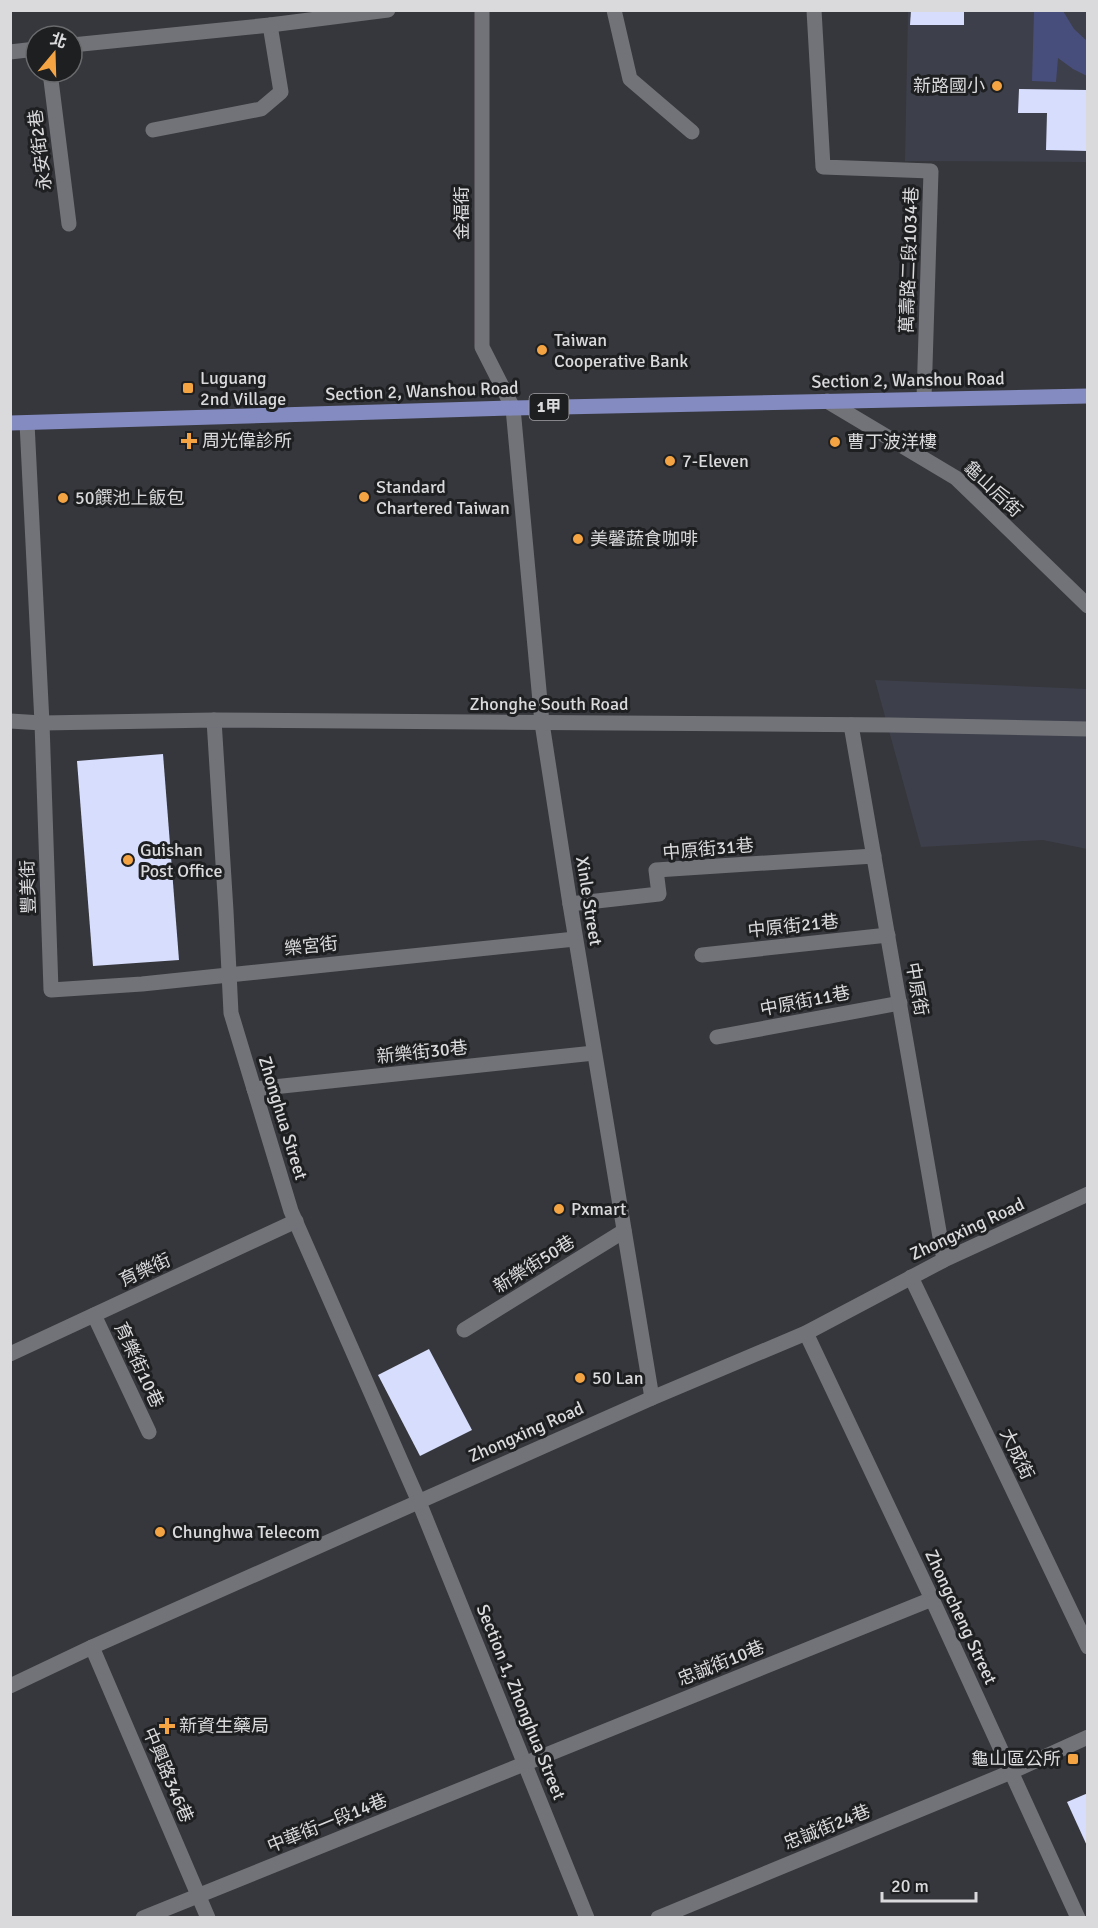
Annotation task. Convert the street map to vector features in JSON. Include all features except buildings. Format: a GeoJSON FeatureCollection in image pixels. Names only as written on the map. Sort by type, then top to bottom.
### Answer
{"type":"FeatureCollection","features":[{"type":"Feature","properties":{"kind":"main road","name":"Section 2, Wanshou Road"},"geometry":{"type":"LineString","coordinates":[[10,423],[513,408],[1088,396]]}},
{"type":"Feature","properties":{"kind":"street"},"geometry":{"type":"LineString","coordinates":[[84,44],[270,25],[388,10]]}},
{"type":"Feature","properties":{"kind":"street","name":"金福街"},"geometry":{"type":"LineString","coordinates":[[482,10],[482,347],[513,408]]}},
{"type":"Feature","properties":{"kind":"street"},"geometry":{"type":"LineString","coordinates":[[614,10],[630,79],[692,132]]}},
{"type":"Feature","properties":{"kind":"street","name":"萬壽路二段1034巷"},"geometry":{"type":"LineString","coordinates":[[814,10],[823,168],[931,171],[924,399]]}},
{"type":"Feature","properties":{"kind":"street"},"geometry":{"type":"LineString","coordinates":[[153,130],[261,109],[281,92],[270,25]]}},
{"type":"Feature","properties":{"kind":"street","name":"永安街2巷"},"geometry":{"type":"LineString","coordinates":[[52,84],[69,224]]}},
{"type":"Feature","properties":{"kind":"street","name":"龜山后街"},"geometry":{"type":"LineString","coordinates":[[827,401],[956,478],[1088,606]]}},
{"type":"Feature","properties":{"kind":"street","name":"Xinle Street"},"geometry":{"type":"LineString","coordinates":[[513,408],[542,723],[575,939],[652,1398]]}},
{"type":"Feature","properties":{"kind":"street","name":"豐美街"},"geometry":{"type":"LineString","coordinates":[[27,423],[42,723],[51,990]]}},
{"type":"Feature","properties":{"kind":"street","name":"Zhonghe South Road"},"geometry":{"type":"LineString","coordinates":[[10,721],[42,723],[214,720],[1088,729]]}},
{"type":"Feature","properties":{"kind":"street","name":"Zhonghua Street"},"geometry":{"type":"LineString","coordinates":[[214,720],[231,1013],[296,1221],[419,1502]]}},
{"type":"Feature","properties":{"kind":"street","name":"中原街"},"geometry":{"type":"LineString","coordinates":[[851,725],[944,1260]]}},
{"type":"Feature","properties":{"kind":"street","name":"中原街31巷"},"geometry":{"type":"LineString","coordinates":[[570,904],[659,894],[656,870],[874,856]]}},
{"type":"Feature","properties":{"kind":"street","name":"中原街21巷"},"geometry":{"type":"LineString","coordinates":[[702,955],[888,935]]}},
{"type":"Feature","properties":{"kind":"street","name":"樂宮街"},"geometry":{"type":"LineString","coordinates":[[51,990],[142,984],[575,939]]}},
{"type":"Feature","properties":{"kind":"street","name":"中原街11巷"},"geometry":{"type":"LineString","coordinates":[[717,1037],[900,1003]]}},
{"type":"Feature","properties":{"kind":"street","name":"新樂街30巷"},"geometry":{"type":"LineString","coordinates":[[254,1089],[594,1053]]}},
{"type":"Feature","properties":{"kind":"street","name":"Zhongxing Road"},"geometry":{"type":"LineString","coordinates":[[10,1686],[92,1647],[652,1398],[806,1333],[944,1260],[1088,1194]]}},
{"type":"Feature","properties":{"kind":"street","name":"育樂街"},"geometry":{"type":"LineString","coordinates":[[10,1354],[296,1221]]}},
{"type":"Feature","properties":{"kind":"street","name":"新樂街50巷"},"geometry":{"type":"LineString","coordinates":[[464,1330],[624,1231]]}},
{"type":"Feature","properties":{"kind":"street","name":"大成街"},"geometry":{"type":"LineString","coordinates":[[911,1277],[1088,1647]]}},
{"type":"Feature","properties":{"kind":"street","name":"育樂街10巷"},"geometry":{"type":"LineString","coordinates":[[94,1315],[149,1432]]}},
{"type":"Feature","properties":{"kind":"street","name":"Zhongcheng Street"},"geometry":{"type":"LineString","coordinates":[[806,1333],[932,1599],[1078,1917]]}},
{"type":"Feature","properties":{"kind":"street","name":"Section 1, Zhonghua Street"},"geometry":{"type":"LineString","coordinates":[[419,1502],[587,1917]]}},
{"type":"Feature","properties":{"kind":"street","name":"忠誠街10巷"},"geometry":{"type":"LineString","coordinates":[[525,1764],[932,1599]]}},
{"type":"Feature","properties":{"kind":"street","name":"中興路346巷"},"geometry":{"type":"LineString","coordinates":[[92,1647],[208,1917]]}},
{"type":"Feature","properties":{"kind":"street","name":"忠誠街24巷"},"geometry":{"type":"LineString","coordinates":[[658,1917],[1011,1772],[1088,1737]]}},
{"type":"Feature","properties":{"kind":"street","name":"中華街一段14巷"},"geometry":{"type":"LineString","coordinates":[[143,1917],[525,1764]]}},
{"type":"Feature","properties":{"kind":"shaded area","name":"新路國小"},"geometry":{"type":"Polygon","coordinates":[[[908,11],[1087,11],[1087,162],[905,161],[908,11]]]}},
{"type":"Feature","properties":{"kind":"shaded area"},"geometry":{"type":"Polygon","coordinates":[[[1034,11],[1063,11],[1074,29],[1087,41],[1087,76],[1058,58],[1056,82],[1032,81],[1034,11]]]}},
{"type":"Feature","properties":{"kind":"shaded area"},"geometry":{"type":"Polygon","coordinates":[[[875,680],[1087,689],[1087,849],[1043,840],[921,847],[875,680]]]}},
{"type":"Feature","properties":{"kind":"place","name":"新路國小"},"geometry":{"type":"Point","coordinates":[997,86]}},
{"type":"Feature","properties":{"kind":"place","name":"Taiwan Cooperative Bank"},"geometry":{"type":"Point","coordinates":[542,350]}},
{"type":"Feature","properties":{"kind":"place","name":"Luguang 2nd Village"},"geometry":{"type":"Point","coordinates":[188,388]}},
{"type":"Feature","properties":{"kind":"place","name":"周光偉診所"},"geometry":{"type":"Point","coordinates":[189,441]}},
{"type":"Feature","properties":{"kind":"place","name":"曹丁波洋樓"},"geometry":{"type":"Point","coordinates":[835,442]}},
{"type":"Feature","properties":{"kind":"place","name":"7-Eleven"},"geometry":{"type":"Point","coordinates":[670,461]}},
{"type":"Feature","properties":{"kind":"place","name":"Standard Chartered Taiwan"},"geometry":{"type":"Point","coordinates":[364,497]}},
{"type":"Feature","properties":{"kind":"place","name":"50饌池上飯包"},"geometry":{"type":"Point","coordinates":[63,498]}},
{"type":"Feature","properties":{"kind":"place","name":"美馨蔬食咖啡"},"geometry":{"type":"Point","coordinates":[578,539]}},
{"type":"Feature","properties":{"kind":"place","name":"Guishan Post Office"},"geometry":{"type":"Point","coordinates":[128,860]}},
{"type":"Feature","properties":{"kind":"place","name":"Pxmart"},"geometry":{"type":"Point","coordinates":[559,1209]}},
{"type":"Feature","properties":{"kind":"place","name":"50 Lan"},"geometry":{"type":"Point","coordinates":[580,1378]}},
{"type":"Feature","properties":{"kind":"place","name":"Chunghwa Telecom"},"geometry":{"type":"Point","coordinates":[160,1532]}},
{"type":"Feature","properties":{"kind":"place","name":"新資生藥局"},"geometry":{"type":"Point","coordinates":[167,1726]}},
{"type":"Feature","properties":{"kind":"place","name":"龜山區公所"},"geometry":{"type":"Point","coordinates":[1073,1759]}}]}
